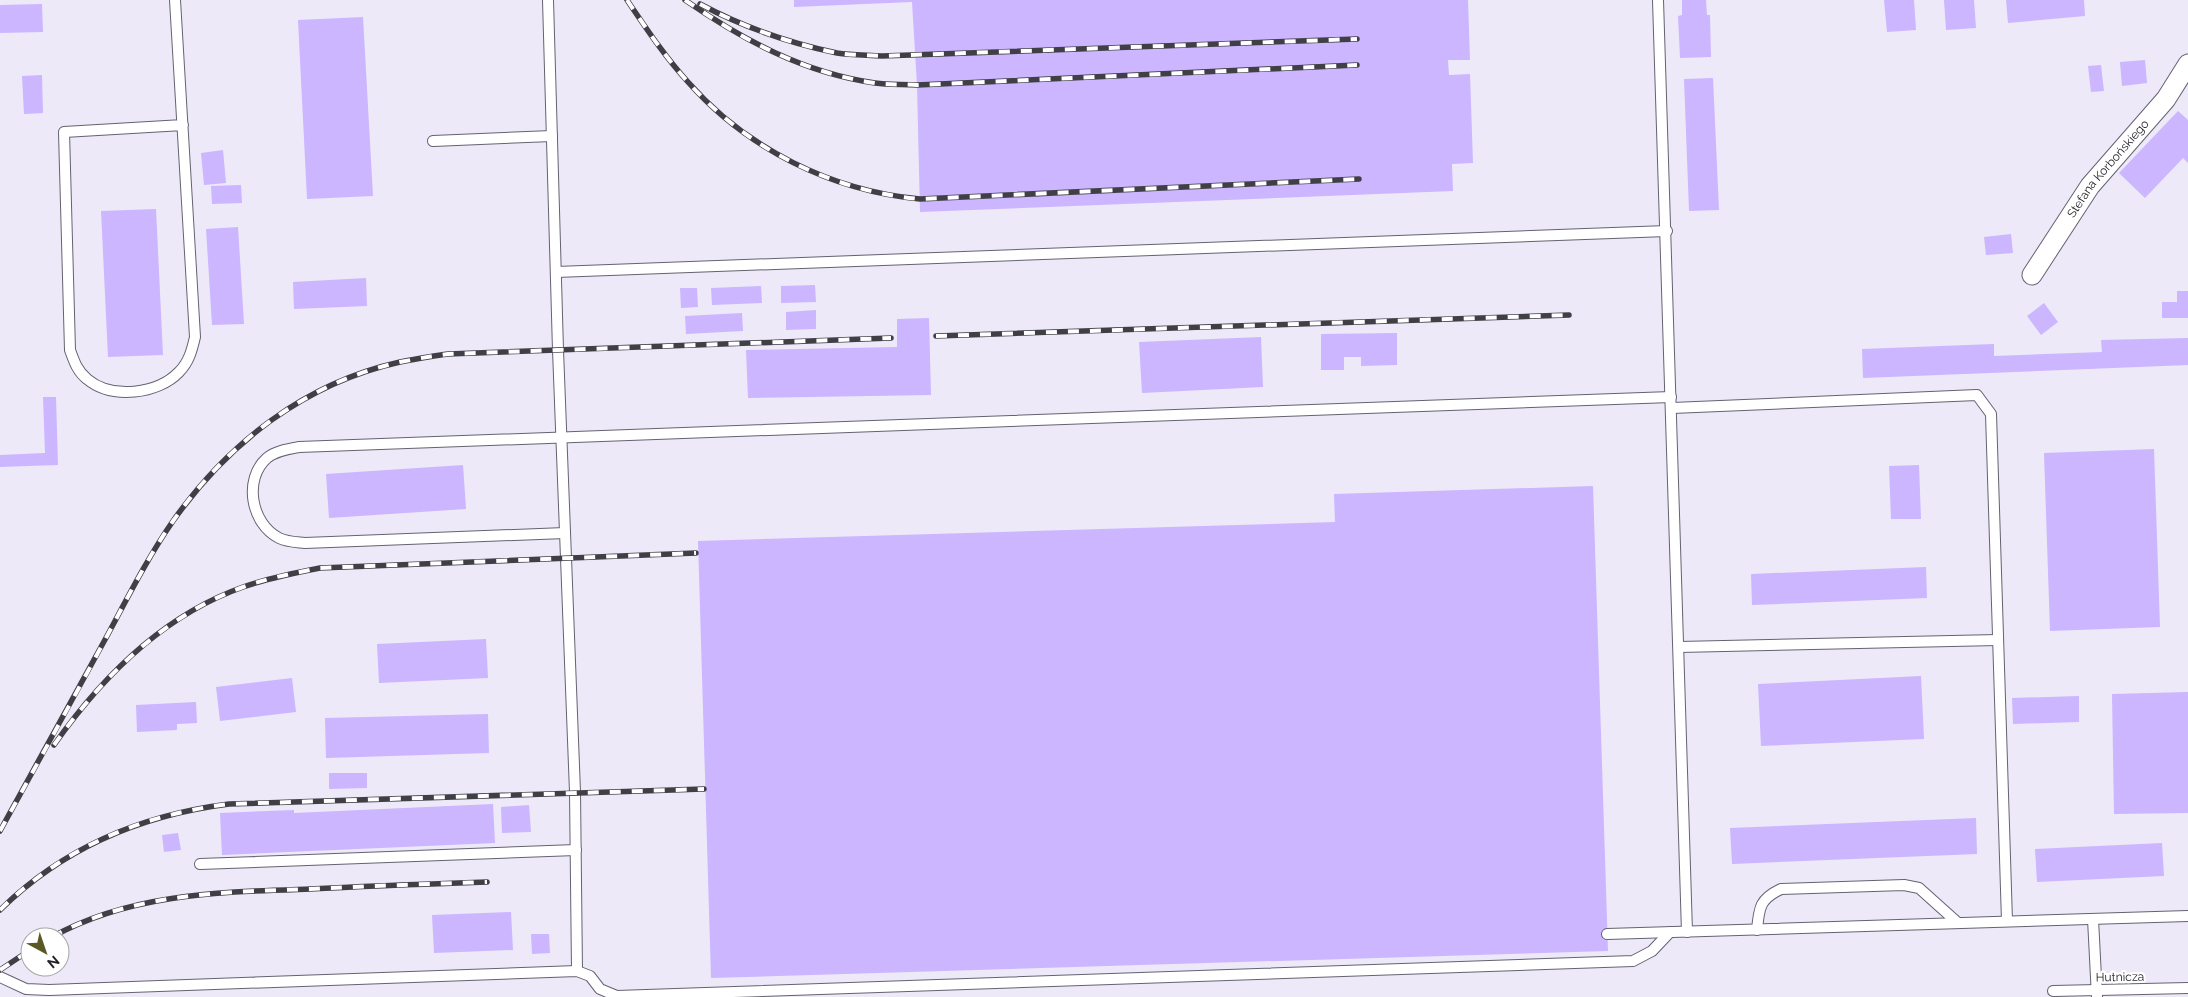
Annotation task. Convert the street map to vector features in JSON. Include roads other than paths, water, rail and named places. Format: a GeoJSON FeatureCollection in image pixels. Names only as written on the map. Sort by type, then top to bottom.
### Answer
{"type":"FeatureCollection","features":[{"type":"Feature","properties":{"kind":"street","name":"Stefana Korbońskiego"},"geometry":{"type":"LineString","coordinates":[[2032,276],[2090,186],[2166,99],[2188,64]]}},
{"type":"Feature","properties":{"kind":"lane"},"geometry":{"type":"LineString","coordinates":[[175,0],[195,337],[190,356],[180,371],[165,384],[145,391],[105,389],[87,380],[76,367],[70,350],[64,132],[182,125]]}},
{"type":"Feature","properties":{"kind":"lane"},"geometry":{"type":"LineString","coordinates":[[548,0],[576,850],[577,971]]}},
{"type":"Feature","properties":{"kind":"lane"},"geometry":{"type":"LineString","coordinates":[[1658,0],[1667,231],[1688,932]]}},
{"type":"Feature","properties":{"kind":"lane"},"geometry":{"type":"LineString","coordinates":[[434,141],[552,136]]}},
{"type":"Feature","properties":{"kind":"lane"},"geometry":{"type":"LineString","coordinates":[[556,272],[1667,231]]}},
{"type":"Feature","properties":{"kind":"lane"},"geometry":{"type":"LineString","coordinates":[[1672,408],[1977,395],[1990,414],[2007,921]]}},
{"type":"Feature","properties":{"kind":"lane"},"geometry":{"type":"LineString","coordinates":[[565,533],[290,542],[279,538],[267,530],[258,516],[253,500],[253,485],[257,471],[267,458],[282,450],[299,447],[1671,397]]}},
{"type":"Feature","properties":{"kind":"lane"},"geometry":{"type":"LineString","coordinates":[[1679,647],[1998,640]]}},
{"type":"Feature","properties":{"kind":"lane"},"geometry":{"type":"LineString","coordinates":[[200,864],[576,850]]}},
{"type":"Feature","properties":{"kind":"lane"},"geometry":{"type":"LineString","coordinates":[[1757,930],[1759,908],[1771,894],[1781,889],[1885,885],[1904,885],[1919,888],[1958,923]]}},
{"type":"Feature","properties":{"kind":"lane"},"geometry":{"type":"LineString","coordinates":[[1607,934],[2188,916]]}},
{"type":"Feature","properties":{"kind":"lane"},"geometry":{"type":"LineString","coordinates":[[2092,919],[2096,993]]}},
{"type":"Feature","properties":{"kind":"lane"},"geometry":{"type":"LineString","coordinates":[[0,977],[26,989],[49,990],[577,971],[590,976],[600,989],[617,996],[1633,961],[1652,951],[1670,932]]}},
{"type":"Feature","properties":{"kind":"lane","name":"Hutnicza"},"geometry":{"type":"LineString","coordinates":[[2053,991],[2096,993],[2188,988]]}},
{"type":"Feature","properties":{"kind":"railway"},"geometry":{"type":"LineString","coordinates":[[627,0],[656,42],[688,82],[711,106],[764,146],[793,163],[855,187],[920,199],[1359,179]]}},
{"type":"Feature","properties":{"kind":"railway"},"geometry":{"type":"LineString","coordinates":[[685,0],[729,28],[775,53],[824,71],[880,84],[917,85],[1357,65]]}},
{"type":"Feature","properties":{"kind":"railway"},"geometry":{"type":"LineString","coordinates":[[700,4],[733,20],[784,39],[837,53],[859,55],[882,56],[1357,39]]}},
{"type":"Feature","properties":{"kind":"railway"},"geometry":{"type":"LineString","coordinates":[[936,336],[1569,315]]}},
{"type":"Feature","properties":{"kind":"railway"},"geometry":{"type":"LineString","coordinates":[[0,831],[138,577],[173,521],[218,466],[272,420],[301,401],[332,385],[365,372],[400,362],[448,354],[891,338]]}},
{"type":"Feature","properties":{"kind":"railway"},"geometry":{"type":"LineString","coordinates":[[54,745],[92,696],[136,651],[187,614],[214,599],[262,581],[320,568],[696,553]]}},
{"type":"Feature","properties":{"kind":"railway"},"geometry":{"type":"LineString","coordinates":[[0,910],[50,868],[77,852],[135,826],[165,816],[197,809],[229,804],[704,789]]}},
{"type":"Feature","properties":{"kind":"railway"},"geometry":{"type":"LineString","coordinates":[[70,928],[113,911],[145,903],[211,894],[487,882]]}},
{"type":"Feature","properties":{"kind":"railway"},"geometry":{"type":"LineString","coordinates":[[0,970],[20,957]]}}]}
